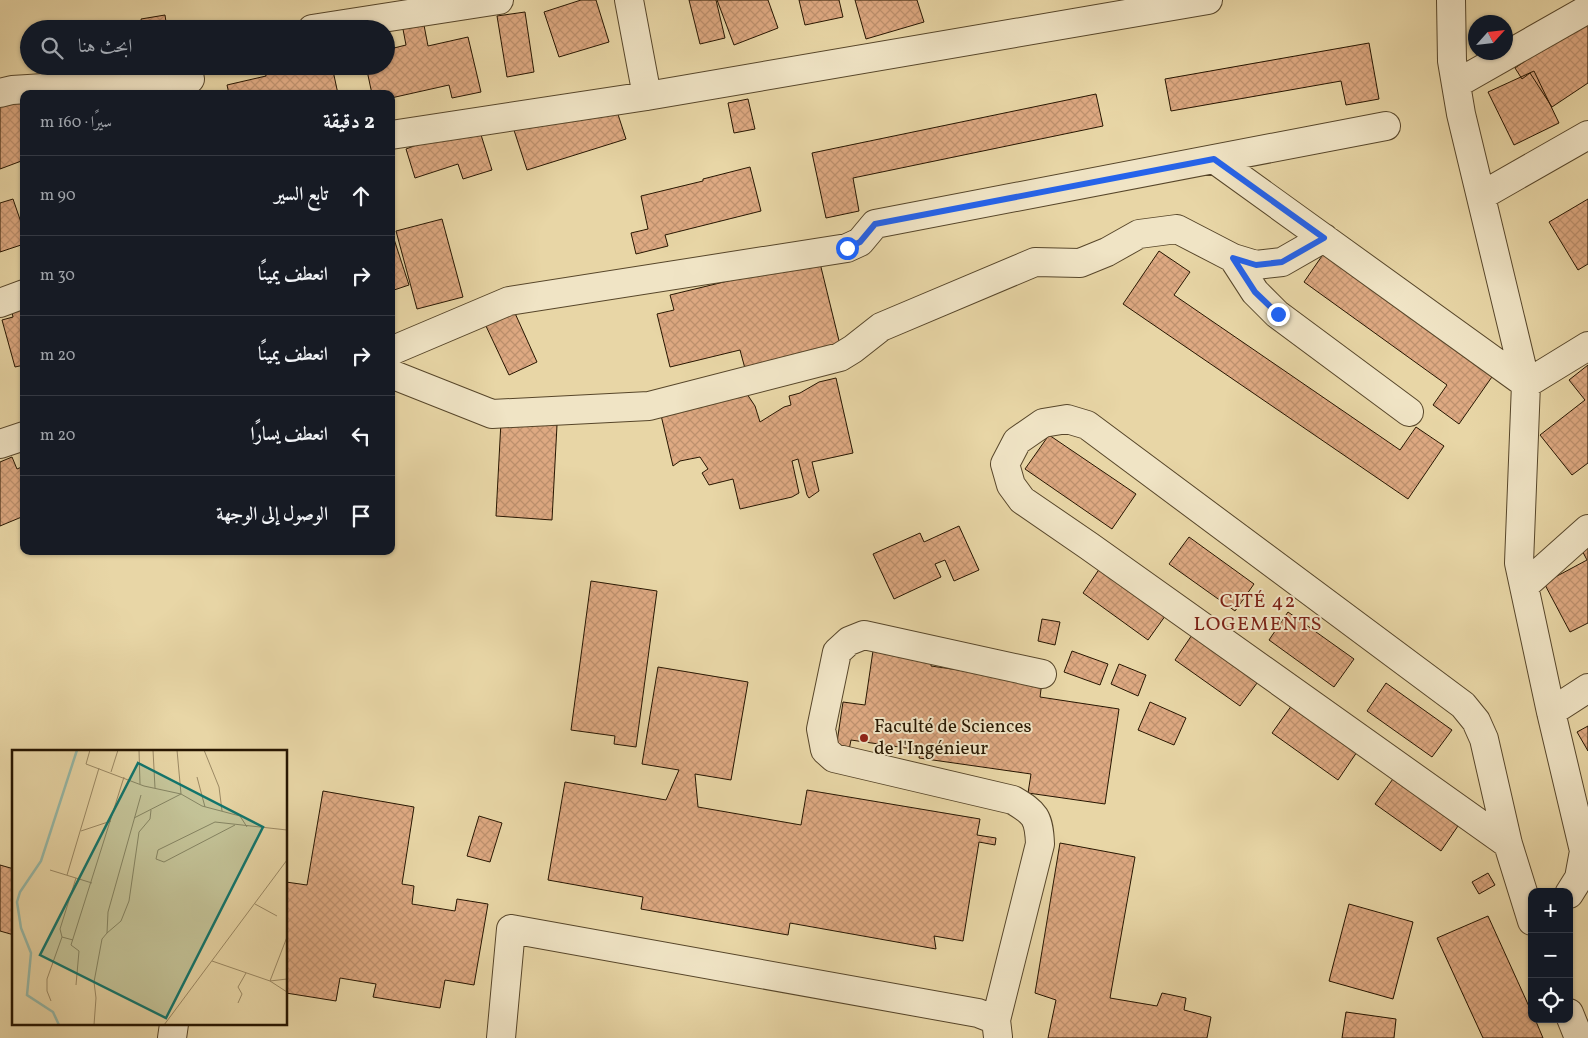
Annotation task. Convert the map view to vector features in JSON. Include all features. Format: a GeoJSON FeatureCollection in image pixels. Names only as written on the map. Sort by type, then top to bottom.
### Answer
{"type":"FeatureCollection","features":[{"type":"Feature","properties":{"kind":"street"},"geometry":{"type":"LineString","coordinates":[[370,20],[498,0]]}},
{"type":"Feature","properties":{"kind":"street"},"geometry":{"type":"LineString","coordinates":[[630,0],[647,96]]}},
{"type":"Feature","properties":{"kind":"street"},"geometry":{"type":"LineString","coordinates":[[395,133],[647,96],[1108,8],[1208,0]]}},
{"type":"Feature","properties":{"kind":"street"},"geometry":{"type":"LineString","coordinates":[[1451,0],[1452,61],[1461,114],[1526,384],[1519,563],[1551,712],[1584,851],[1579,878],[1573,888]]}},
{"type":"Feature","properties":{"kind":"street"},"geometry":{"type":"LineString","coordinates":[[1456,84],[1588,10]]}},
{"type":"Feature","properties":{"kind":"street"},"geometry":{"type":"LineString","coordinates":[[0,93],[12,90],[194,80]]}},
{"type":"Feature","properties":{"kind":"street"},"geometry":{"type":"LineString","coordinates":[[395,349],[509,301],[847,248],[860,242],[875,224],[1386,126]]}},
{"type":"Feature","properties":{"kind":"street"},"geometry":{"type":"LineString","coordinates":[[1481,196],[1588,135]]}},
{"type":"Feature","properties":{"kind":"street"},"geometry":{"type":"LineString","coordinates":[[1214,159],[1526,384]]}},
{"type":"Feature","properties":{"kind":"street"},"geometry":{"type":"LineString","coordinates":[[395,376],[492,414],[649,406],[840,357],[881,327],[1035,262],[1080,263],[1107,252],[1139,234],[1177,229],[1233,258],[1256,265],[1282,262],[1324,238]]}},
{"type":"Feature","properties":{"kind":"street"},"geometry":{"type":"LineString","coordinates":[[1233,258],[1255,292],[1278,314],[1409,412]]}},
{"type":"Feature","properties":{"kind":"street"},"geometry":{"type":"LineString","coordinates":[[0,303],[20,296]]}},
{"type":"Feature","properties":{"kind":"street"},"geometry":{"type":"LineString","coordinates":[[1526,384],[1588,346]]}},
{"type":"Feature","properties":{"kind":"street"},"geometry":{"type":"LineString","coordinates":[[1508,844],[1022,500],[1011,485],[1005,464],[1017,441],[1043,423],[1067,419],[1087,425],[1463,705],[1476,721],[1484,739],[1508,844],[1528,908]]}},
{"type":"Feature","properties":{"kind":"street"},"geometry":{"type":"LineString","coordinates":[[0,444],[20,437]]}},
{"type":"Feature","properties":{"kind":"street"},"geometry":{"type":"LineString","coordinates":[[1524,586],[1588,529]]}},
{"type":"Feature","properties":{"kind":"street"},"geometry":{"type":"LineString","coordinates":[[501,1038],[511,929],[978,1013],[997,1029],[1040,844],[1040,826],[1031,811],[1013,800],[834,758],[825,750],[821,729],[837,652],[849,641],[864,636],[1042,674]]}},
{"type":"Feature","properties":{"kind":"street"},"geometry":{"type":"LineString","coordinates":[[1551,712],[1588,688]]}},
{"type":"Feature","properties":{"kind":"street"},"geometry":{"type":"LineString","coordinates":[[1573,1023],[1579,1038]]}},
{"type":"Feature","properties":{"kind":"building"},"geometry":{"type":"Polygon","coordinates":[[[581,0],[596,0],[609,42],[559,57],[544,12],[581,0]]]}},
{"type":"Feature","properties":{"kind":"building"},"geometry":{"type":"Polygon","coordinates":[[[689,0],[716,0],[725,38],[700,44],[689,0]]]}},
{"type":"Feature","properties":{"kind":"building"},"geometry":{"type":"Polygon","coordinates":[[[717,0],[768,0],[778,28],[734,45],[717,0]]]}},
{"type":"Feature","properties":{"kind":"building"},"geometry":{"type":"Polygon","coordinates":[[[799,0],[839,0],[843,17],[805,25],[799,0]]]}},
{"type":"Feature","properties":{"kind":"building"},"geometry":{"type":"Polygon","coordinates":[[[855,0],[917,0],[924,22],[866,39],[855,0]]]}},
{"type":"Feature","properties":{"kind":"building"},"geometry":{"type":"Polygon","coordinates":[[[525,12],[534,72],[507,77],[497,16],[525,12]]]}},
{"type":"Feature","properties":{"kind":"building"},"geometry":{"type":"Polygon","coordinates":[[[165,15],[166,20],[141,20],[165,15]]]}},
{"type":"Feature","properties":{"kind":"building"},"geometry":{"type":"Polygon","coordinates":[[[1588,18],[1588,83],[1552,107],[1530,73],[1522,79],[1515,68],[1588,18]]]}},
{"type":"Feature","properties":{"kind":"building"},"geometry":{"type":"Polygon","coordinates":[[[423,20],[428,46],[468,37],[481,92],[452,98],[449,85],[395,97],[395,90],[371,90],[368,75],[395,75],[395,48],[406,45],[402,24],[423,20]]]}},
{"type":"Feature","properties":{"kind":"building"},"geometry":{"type":"Polygon","coordinates":[[[1369,43],[1379,99],[1346,105],[1341,81],[1171,111],[1165,79],[1369,43]]]}},
{"type":"Feature","properties":{"kind":"building"},"geometry":{"type":"Polygon","coordinates":[[[1534,71],[1559,123],[1514,145],[1488,92],[1534,71]]]}},
{"type":"Feature","properties":{"kind":"building"},"geometry":{"type":"Polygon","coordinates":[[[334,75],[337,90],[228,90],[227,85],[266,76],[334,75]]]}},
{"type":"Feature","properties":{"kind":"building"},"geometry":{"type":"Polygon","coordinates":[[[1096,94],[1103,126],[853,178],[859,211],[826,218],[812,153],[1096,94]]]}},
{"type":"Feature","properties":{"kind":"building"},"geometry":{"type":"Polygon","coordinates":[[[612,96],[626,139],[527,170],[511,121],[612,96]]]}},
{"type":"Feature","properties":{"kind":"building"},"geometry":{"type":"Polygon","coordinates":[[[20,99],[20,162],[0,169],[0,106],[20,99]]]}},
{"type":"Feature","properties":{"kind":"building"},"geometry":{"type":"Polygon","coordinates":[[[748,99],[755,129],[734,133],[728,103],[748,99]]]}},
{"type":"Feature","properties":{"kind":"building"},"geometry":{"type":"Polygon","coordinates":[[[477,122],[492,170],[463,179],[458,164],[415,178],[406,149],[477,122]]]}},
{"type":"Feature","properties":{"kind":"building"},"geometry":{"type":"Polygon","coordinates":[[[750,167],[761,211],[665,235],[668,246],[636,254],[631,233],[648,229],[641,196],[750,167]]]}},
{"type":"Feature","properties":{"kind":"building"},"geometry":{"type":"Polygon","coordinates":[[[13,199],[20,219],[20,245],[0,252],[0,203],[13,199]]]}},
{"type":"Feature","properties":{"kind":"building"},"geometry":{"type":"Polygon","coordinates":[[[1588,199],[1588,264],[1578,270],[1549,222],[1588,199]]]}},
{"type":"Feature","properties":{"kind":"building"},"geometry":{"type":"Polygon","coordinates":[[[442,219],[463,297],[417,309],[396,231],[442,219]]]}},
{"type":"Feature","properties":{"kind":"building"},"geometry":{"type":"Polygon","coordinates":[[[395,242],[409,285],[395,290],[395,242]]]}},
{"type":"Feature","properties":{"kind":"building"},"geometry":{"type":"Polygon","coordinates":[[[1159,251],[1190,272],[1174,295],[1400,450],[1416,427],[1444,446],[1408,499],[1123,304],[1159,251]]]}},
{"type":"Feature","properties":{"kind":"building"},"geometry":{"type":"Polygon","coordinates":[[[1324,253],[1494,374],[1459,424],[1433,405],[1447,385],[1304,282],[1324,253]]]}},
{"type":"Feature","properties":{"kind":"building"},"geometry":{"type":"Polygon","coordinates":[[[819,259],[842,353],[747,376],[740,350],[670,367],[657,314],[674,310],[670,295],[819,259]]]}},
{"type":"Feature","properties":{"kind":"building"},"geometry":{"type":"Polygon","coordinates":[[[20,310],[20,366],[15,367],[2,320],[13,317],[12,312],[20,310]]]}},
{"type":"Feature","properties":{"kind":"building"},"geometry":{"type":"Polygon","coordinates":[[[514,311],[537,362],[509,375],[485,324],[514,311]]]}},
{"type":"Feature","properties":{"kind":"building"},"geometry":{"type":"Polygon","coordinates":[[[1588,365],[1588,463],[1572,475],[1540,435],[1585,400],[1569,380],[1588,365]]]}},
{"type":"Feature","properties":{"kind":"building"},"geometry":{"type":"Polygon","coordinates":[[[836,378],[853,453],[812,462],[819,491],[809,498],[798,459],[792,461],[799,493],[792,497],[740,509],[733,479],[709,485],[702,473],[708,469],[700,457],[680,461],[673,466],[660,411],[745,391],[755,406],[760,422],[784,407],[791,405],[789,396],[800,393],[819,382],[836,378]]]}},
{"type":"Feature","properties":{"kind":"building"},"geometry":{"type":"Polygon","coordinates":[[[501,421],[557,425],[552,520],[496,516],[501,421]]]}},
{"type":"Feature","properties":{"kind":"building"},"geometry":{"type":"Polygon","coordinates":[[[1049,435],[1136,494],[1112,529],[1025,469],[1049,435]]]}},
{"type":"Feature","properties":{"kind":"building"},"geometry":{"type":"Polygon","coordinates":[[[12,457],[17,469],[20,468],[20,518],[0,526],[0,462],[12,457]]]}},
{"type":"Feature","properties":{"kind":"building"},"geometry":{"type":"Polygon","coordinates":[[[959,526],[979,570],[954,581],[945,560],[935,564],[941,577],[894,599],[873,554],[920,533],[924,542],[959,526]]]}},
{"type":"Feature","properties":{"kind":"building"},"geometry":{"type":"Polygon","coordinates":[[[1588,536],[1588,623],[1570,632],[1544,583],[1587,560],[1577,541],[1588,536]]]}},
{"type":"Feature","properties":{"kind":"building"},"geometry":{"type":"Polygon","coordinates":[[[1189,537],[1254,584],[1235,611],[1169,564],[1189,537]]]}},
{"type":"Feature","properties":{"kind":"building"},"geometry":{"type":"Polygon","coordinates":[[[1102,565],[1168,612],[1148,640],[1083,593],[1102,565]]]}},
{"type":"Feature","properties":{"kind":"building"},"geometry":{"type":"Polygon","coordinates":[[[591,581],[657,591],[636,747],[614,744],[615,736],[571,730],[591,581]]]}},
{"type":"Feature","properties":{"kind":"building"},"geometry":{"type":"Polygon","coordinates":[[[1288,612],[1354,659],[1334,687],[1269,640],[1288,612]]]}},
{"type":"Feature","properties":{"kind":"building"},"geometry":{"type":"Polygon","coordinates":[[[1042,619],[1060,622],[1055,645],[1038,641],[1042,619]]]}},
{"type":"Feature","properties":{"kind":"building"},"geometry":{"type":"Polygon","coordinates":[[[1194,632],[1260,679],[1240,706],[1175,660],[1194,632]]]}},
{"type":"Feature","properties":{"kind":"building"},"geometry":{"type":"Polygon","coordinates":[[[874,644],[932,653],[931,666],[1042,682],[1040,697],[1119,709],[1105,804],[1028,793],[1031,774],[919,758],[920,750],[851,740],[849,750],[836,749],[843,702],[865,705],[874,644]]]}},
{"type":"Feature","properties":{"kind":"building"},"geometry":{"type":"Polygon","coordinates":[[[1072,651],[1108,664],[1100,685],[1064,672],[1072,651]]]}},
{"type":"Feature","properties":{"kind":"building"},"geometry":{"type":"Polygon","coordinates":[[[1119,664],[1146,675],[1138,696],[1111,684],[1119,664]]]}},
{"type":"Feature","properties":{"kind":"building"},"geometry":{"type":"Polygon","coordinates":[[[658,667],[748,682],[731,780],[695,774],[698,807],[801,825],[807,790],[980,819],[977,835],[996,838],[995,845],[979,842],[963,941],[934,936],[936,949],[790,923],[788,935],[641,909],[643,897],[548,880],[565,782],[666,800],[679,770],[642,764],[658,667]]]}},
{"type":"Feature","properties":{"kind":"building"},"geometry":{"type":"Polygon","coordinates":[[[1386,683],[1452,730],[1432,757],[1367,711],[1386,683]]]}},
{"type":"Feature","properties":{"kind":"building"},"geometry":{"type":"Polygon","coordinates":[[[1150,702],[1186,718],[1174,745],[1138,730],[1150,702]]]}},
{"type":"Feature","properties":{"kind":"building"},"geometry":{"type":"Polygon","coordinates":[[[1292,705],[1357,752],[1338,780],[1272,733],[1292,705]]]}},
{"type":"Feature","properties":{"kind":"building"},"geometry":{"type":"Polygon","coordinates":[[[1588,726],[1588,751],[1577,732],[1588,726]]]}},
{"type":"Feature","properties":{"kind":"building"},"geometry":{"type":"Polygon","coordinates":[[[1395,776],[1460,823],[1441,851],[1375,804],[1395,776]]]}},
{"type":"Feature","properties":{"kind":"building"},"geometry":{"type":"Polygon","coordinates":[[[323,791],[414,807],[402,884],[414,886],[412,904],[455,911],[457,899],[488,904],[474,985],[445,980],[440,1008],[373,997],[376,984],[340,978],[336,1001],[288,993],[288,882],[307,885],[323,791]]]}},
{"type":"Feature","properties":{"kind":"building"},"geometry":{"type":"Polygon","coordinates":[[[479,816],[502,823],[490,862],[467,856],[479,816]]]}},
{"type":"Feature","properties":{"kind":"building"},"geometry":{"type":"Polygon","coordinates":[[[1060,843],[1135,857],[1110,998],[1157,1006],[1162,993],[1186,998],[1184,1010],[1211,1017],[1207,1038],[1048,1038],[1056,1000],[1035,993],[1060,843]]]}},
{"type":"Feature","properties":{"kind":"building"},"geometry":{"type":"Polygon","coordinates":[[[0,865],[12,868],[12,934],[0,931],[0,865]]]}},
{"type":"Feature","properties":{"kind":"building"},"geometry":{"type":"Polygon","coordinates":[[[1488,873],[1495,885],[1479,894],[1472,882],[1488,873]]]}},
{"type":"Feature","properties":{"kind":"building"},"geometry":{"type":"Polygon","coordinates":[[[1349,904],[1413,922],[1393,999],[1329,981],[1349,904]]]}},
{"type":"Feature","properties":{"kind":"building"},"geometry":{"type":"Polygon","coordinates":[[[1488,916],[1528,1004],[1528,1023],[1537,1023],[1543,1038],[1483,1038],[1437,938],[1488,916]]]}},
{"type":"Feature","properties":{"kind":"building"},"geometry":{"type":"Polygon","coordinates":[[[1346,1012],[1396,1019],[1394,1038],[1342,1038],[1346,1012]]]}},
{"type":"Feature","properties":{"kind":"place","name":"Faculté de Sciences de l'Ingénieur"},"geometry":{"type":"Point","coordinates":[864,738]}},
{"type":"Feature","properties":{"kind":"district","name":"CITÉ 42 LOGEMENTS"},"geometry":{"type":"Point","coordinates":[1258,614]}},
{"type":"Feature","properties":{"kind":"route"},"geometry":{"type":"LineString","coordinates":[[847,248],[860,242],[875,224],[1214,159],[1324,238],[1282,262],[1256,265],[1233,258],[1255,292],[1278,314]]}}]}
